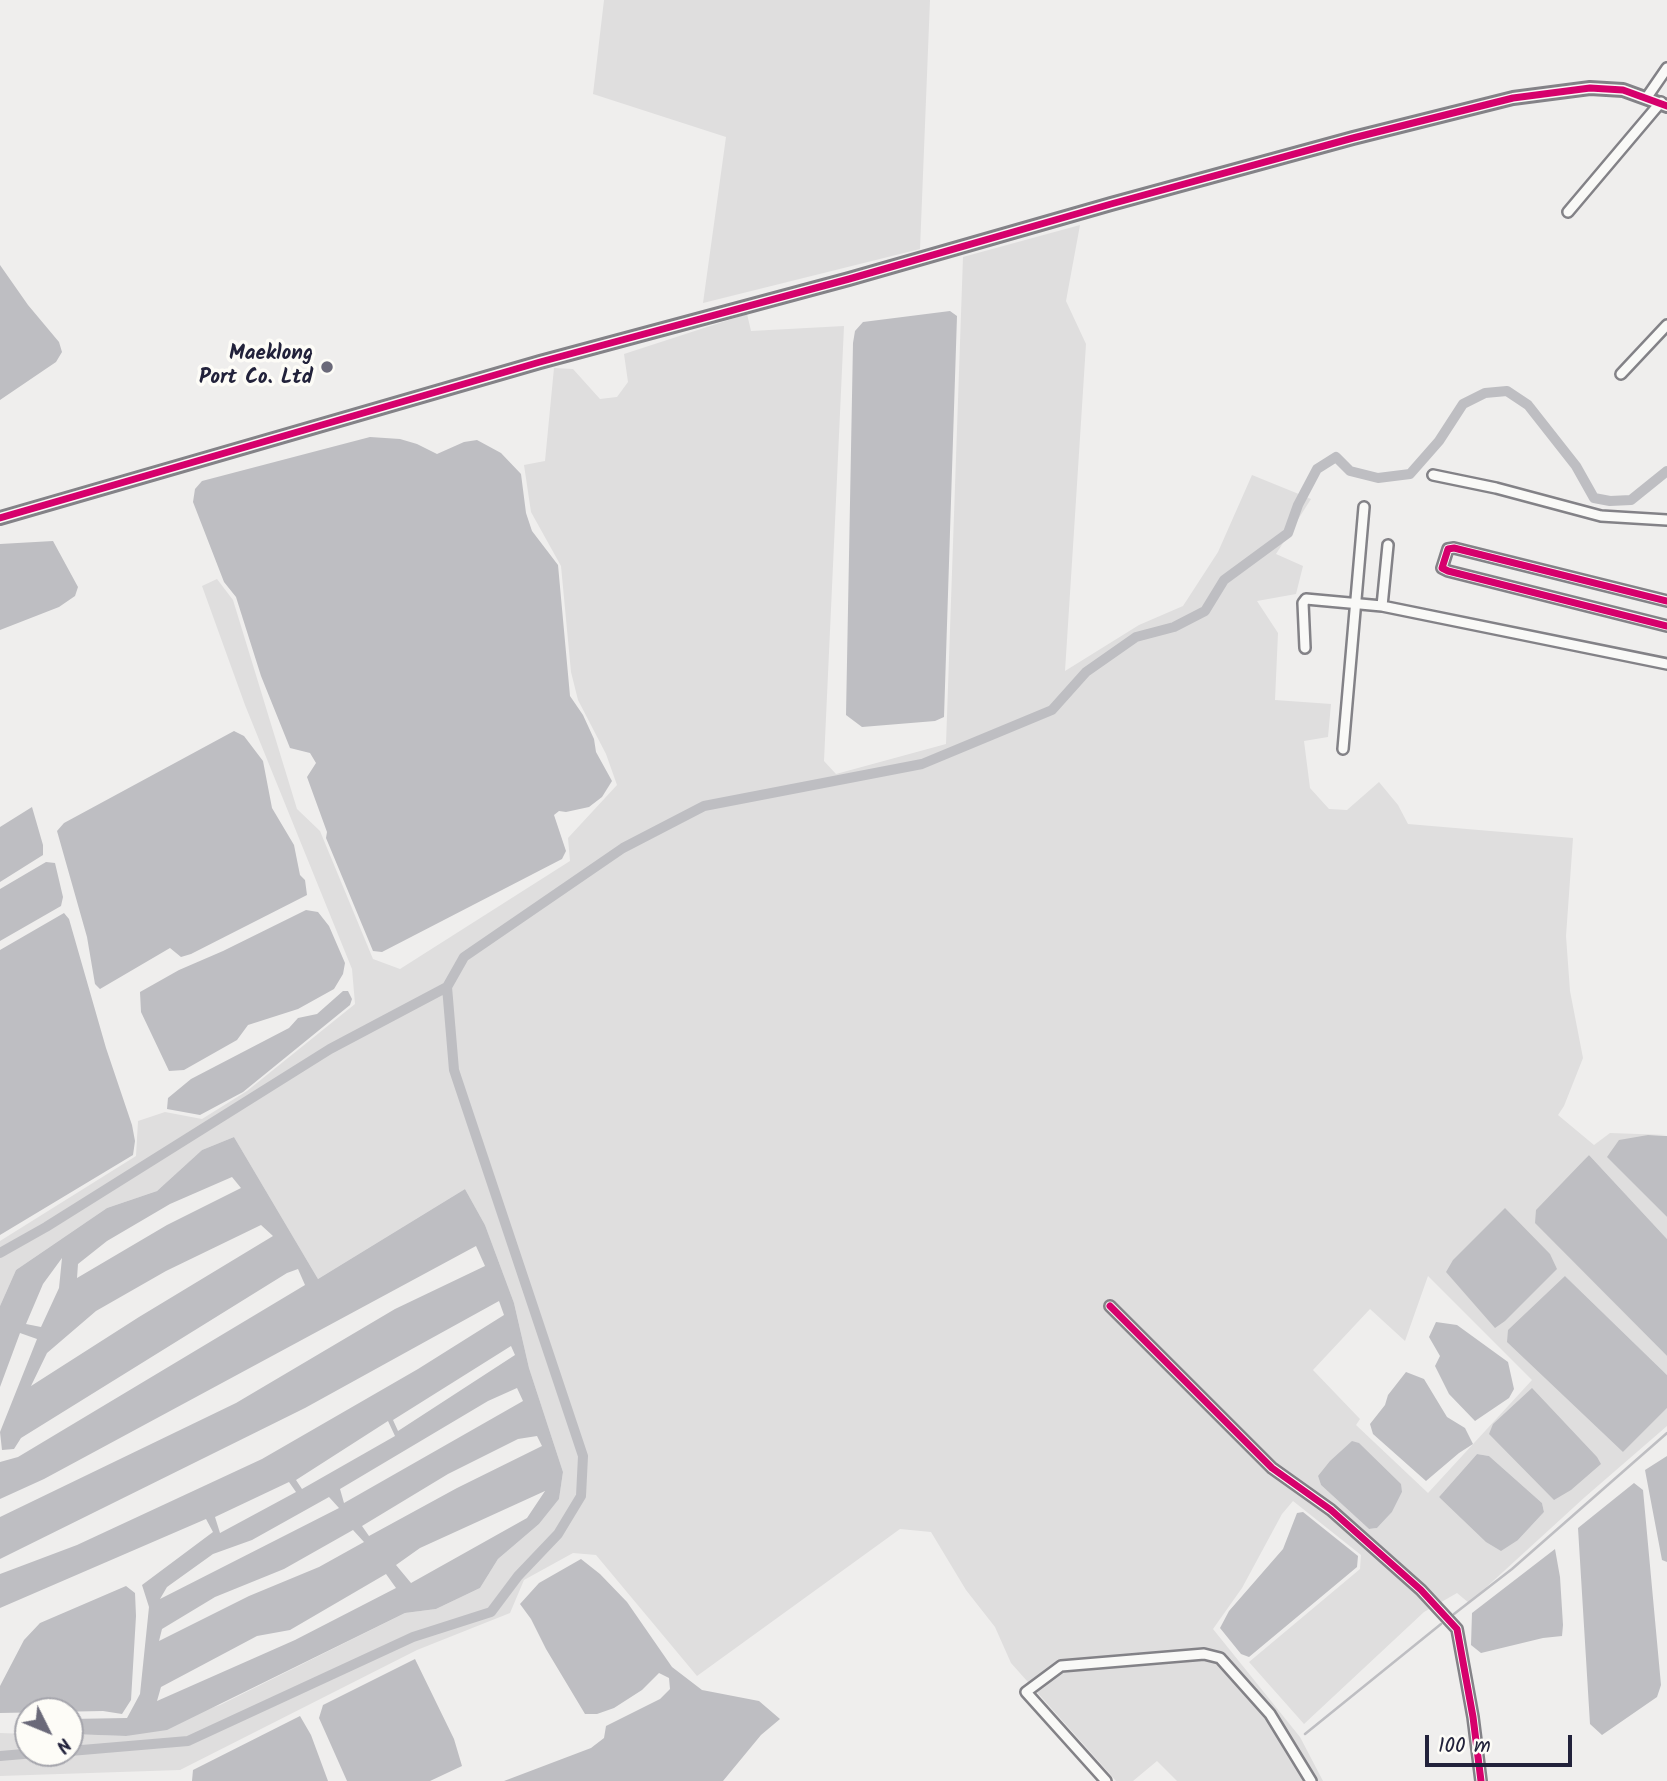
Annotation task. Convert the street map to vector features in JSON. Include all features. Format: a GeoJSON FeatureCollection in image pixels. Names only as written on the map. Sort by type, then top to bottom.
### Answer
{"type":"FeatureCollection","features":[{"type":"Feature","properties":{"kind":"street"},"geometry":{"type":"LineString","coordinates":[[1647,97],[1667,68]]}},
{"type":"Feature","properties":{"kind":"street"},"geometry":{"type":"LineString","coordinates":[[0,518],[540,362],[849,279],[1111,204],[1513,98],[1577,90],[1623,90],[1664,104],[1568,212]]}},
{"type":"Feature","properties":{"kind":"street"},"geometry":{"type":"LineString","coordinates":[[1621,374],[1667,325]]}},
{"type":"Feature","properties":{"kind":"street"},"geometry":{"type":"LineString","coordinates":[[1433,475],[1496,488],[1601,516],[1667,520]]}},
{"type":"Feature","properties":{"kind":"street"},"geometry":{"type":"LineString","coordinates":[[1343,749],[1364,508]]}},
{"type":"Feature","properties":{"kind":"street"},"geometry":{"type":"LineString","coordinates":[[1382,606],[1388,545]]}},
{"type":"Feature","properties":{"kind":"street"},"geometry":{"type":"LineString","coordinates":[[1667,601],[1454,548],[1448,549],[1442,568],[1667,626]]}},
{"type":"Feature","properties":{"kind":"street"},"geometry":{"type":"LineString","coordinates":[[1305,648],[1303,603],[1307,599],[1382,606],[1667,664]]}},
{"type":"Feature","properties":{"kind":"street"},"geometry":{"type":"LineString","coordinates":[[1110,1306],[1272,1468],[1331,1510],[1421,1590],[1457,1629],[1481,1781]]}},
{"type":"Feature","properties":{"kind":"street"},"geometry":{"type":"LineString","coordinates":[[1106,1781],[1026,1692],[1061,1666],[1205,1654],[1220,1658],[1270,1714],[1311,1781]]}},
{"type":"Feature","properties":{"kind":"shaded area"},"geometry":{"type":"Polygon","coordinates":[[[604,0],[930,0],[920,249],[703,303],[726,137],[593,94],[604,0]]]}},
{"type":"Feature","properties":{"kind":"shaded area"},"geometry":{"type":"Polygon","coordinates":[[[1080,225],[1066,301],[1086,344],[1065,671],[1139,625],[1183,606],[1218,552],[1252,475],[1311,499],[1276,554],[1303,566],[1296,594],[1257,601],[1278,633],[1275,700],[1331,704],[1328,737],[1304,741],[1310,788],[1329,809],[1347,810],[1379,782],[1398,805],[1408,824],[1573,838],[1566,936],[1570,991],[1583,1058],[1558,1115],[1594,1145],[1610,1133],[1667,1135],[1648,1135],[1608,1157],[1667,1217],[1667,1239],[1589,1155],[1535,1222],[1667,1356],[1667,1375],[1565,1276],[1623,1452],[1667,1408],[1667,1426],[1469,1603],[1457,1593],[1424,1612],[1304,1724],[1249,1662],[1360,1569],[1361,1555],[1293,1501],[1282,1514],[1242,1588],[1213,1629],[1300,1737],[1323,1781],[1177,1781],[1157,1761],[1133,1781],[1116,1781],[1011,1663],[995,1627],[966,1590],[931,1532],[900,1529],[697,1676],[596,1555],[573,1553],[524,1580],[510,1613],[417,1650],[180,1770],[0,1776],[0,1733],[14,1734],[14,1767],[84,1767],[84,1734],[126,1736],[220,1705],[405,1613],[436,1609],[480,1588],[498,1559],[539,1524],[559,1499],[563,1472],[529,1368],[514,1303],[485,1225],[465,1189],[318,1279],[234,1137],[202,1150],[157,1191],[107,1208],[16,1270],[0,1306],[0,1241],[136,1156],[138,1121],[165,1112],[202,1119],[247,1091],[355,1004],[352,969],[245,705],[202,586],[217,579],[233,600],[297,809],[320,831],[373,959],[400,969],[570,861],[568,838],[617,785],[606,754],[578,700],[571,672],[561,566],[531,512],[524,465],[545,461],[554,368],[573,369],[600,399],[617,397],[628,382],[624,354],[747,314],[751,331],[844,326],[824,761],[836,774],[946,744],[963,257],[1080,225]],[[1428,1276],[1405,1341],[1370,1309],[1313,1370],[1360,1419],[1356,1425],[1428,1493],[1532,1380],[1428,1276]],[[1477,1454],[1439,1497],[1518,1540],[1544,1512],[1542,1503],[1489,1456],[1477,1454]],[[1318,1476],[1321,1485],[1369,1529],[1377,1528],[1392,1512],[1402,1492],[1318,1476]]]}},
{"type":"Feature","properties":{"kind":"shaded area"},"geometry":{"type":"Polygon","coordinates":[[[0,265],[28,305],[59,342],[62,352],[56,362],[0,400],[0,265]]]}},
{"type":"Feature","properties":{"kind":"shaded area"},"geometry":{"type":"Polygon","coordinates":[[[950,311],[957,316],[944,717],[935,721],[862,727],[846,715],[855,331],[863,322],[950,311]]]}},
{"type":"Feature","properties":{"kind":"shaded area"},"geometry":{"type":"Polygon","coordinates":[[[370,437],[400,439],[437,454],[464,442],[477,440],[501,453],[521,474],[526,513],[532,531],[558,565],[570,696],[583,715],[594,739],[596,752],[612,781],[602,797],[589,807],[559,811],[554,815],[566,851],[562,859],[382,952],[373,951],[326,838],[327,832],[307,777],[316,763],[310,753],[290,748],[261,676],[236,597],[224,582],[193,502],[195,489],[202,481],[370,437]]]}},
{"type":"Feature","properties":{"kind":"shaded area"},"geometry":{"type":"Polygon","coordinates":[[[53,541],[78,587],[75,596],[59,607],[0,630],[0,544],[53,541]]]}},
{"type":"Feature","properties":{"kind":"shaded area"},"geometry":{"type":"Polygon","coordinates":[[[234,731],[244,736],[263,761],[272,808],[294,845],[307,895],[191,954],[181,957],[170,948],[100,989],[95,984],[87,937],[57,831],[64,823],[234,731]]]}},
{"type":"Feature","properties":{"kind":"shaded area"},"geometry":{"type":"Polygon","coordinates":[[[32,807],[43,845],[43,855],[0,882],[0,827],[32,807]]]}},
{"type":"Feature","properties":{"kind":"shaded area"},"geometry":{"type":"Polygon","coordinates":[[[46,862],[55,863],[63,897],[61,906],[0,941],[0,889],[46,862]]]}},
{"type":"Feature","properties":{"kind":"shaded area"},"geometry":{"type":"Polygon","coordinates":[[[306,910],[318,912],[329,926],[345,963],[343,974],[334,989],[298,1009],[248,1025],[237,1040],[184,1070],[169,1071],[141,1012],[140,992],[179,970],[306,910]]]}},
{"type":"Feature","properties":{"kind":"shaded area"},"geometry":{"type":"Polygon","coordinates":[[[64,913],[69,919],[106,1048],[132,1125],[135,1141],[133,1155],[0,1235],[0,950],[64,913]]]}},
{"type":"Feature","properties":{"kind":"shaded area"},"geometry":{"type":"Polygon","coordinates":[[[343,991],[348,991],[352,999],[350,1005],[243,1092],[200,1115],[167,1109],[168,1098],[191,1079],[289,1028],[298,1018],[317,1014],[343,991]]]}},
{"type":"Feature","properties":{"kind":"shaded area"},"geometry":{"type":"Polygon","coordinates":[[[1648,1135],[1667,1136],[1667,1217],[1607,1157],[1619,1140],[1648,1135]]]}},
{"type":"Feature","properties":{"kind":"shaded area"},"geometry":{"type":"Polygon","coordinates":[[[234,1137],[318,1279],[465,1189],[485,1225],[514,1303],[529,1368],[563,1472],[559,1499],[539,1524],[498,1559],[480,1588],[436,1609],[405,1613],[167,1730],[126,1736],[84,1734],[84,1719],[127,1718],[140,1694],[149,1607],[142,1585],[213,1532],[206,1519],[0,1608],[0,1574],[77,1545],[262,1459],[418,1369],[504,1315],[499,1301],[305,1408],[0,1559],[0,1517],[236,1403],[395,1309],[485,1266],[476,1246],[44,1479],[0,1499],[0,1462],[18,1457],[305,1285],[298,1269],[287,1273],[21,1438],[14,1449],[2,1450],[0,1432],[37,1339],[20,1333],[0,1387],[0,1306],[16,1270],[107,1208],[157,1191],[202,1150],[234,1137]],[[232,1177],[170,1204],[107,1241],[78,1264],[77,1278],[167,1225],[241,1188],[232,1177]],[[261,1225],[166,1271],[96,1311],[47,1353],[31,1386],[273,1236],[261,1225]],[[62,1258],[43,1284],[26,1324],[41,1327],[59,1288],[62,1258]],[[511,1346],[393,1420],[398,1431],[515,1355],[511,1346]],[[517,1388],[488,1401],[340,1489],[344,1503],[523,1401],[517,1388]],[[388,1421],[296,1480],[302,1489],[395,1436],[388,1421]],[[537,1436],[518,1439],[448,1474],[362,1526],[369,1536],[542,1446],[537,1436]],[[289,1482],[215,1517],[220,1533],[296,1492],[289,1482]],[[545,1491],[420,1548],[396,1565],[411,1583],[527,1518],[545,1491]],[[329,1497],[252,1540],[213,1554],[167,1587],[160,1599],[339,1508],[329,1497]],[[353,1530],[284,1569],[215,1597],[162,1629],[159,1641],[249,1596],[319,1567],[364,1542],[353,1530]],[[386,1574],[290,1630],[257,1636],[161,1687],[157,1701],[295,1640],[396,1588],[386,1574]]]}},
{"type":"Feature","properties":{"kind":"shaded area"},"geometry":{"type":"Polygon","coordinates":[[[1589,1155],[1667,1239],[1667,1356],[1535,1223],[1536,1210],[1589,1155]]]}},
{"type":"Feature","properties":{"kind":"shaded area"},"geometry":{"type":"Polygon","coordinates":[[[1505,1208],[1550,1254],[1557,1269],[1495,1328],[1446,1272],[1453,1260],[1505,1208]]]}},
{"type":"Feature","properties":{"kind":"shaded area"},"geometry":{"type":"Polygon","coordinates":[[[1565,1276],[1667,1375],[1667,1408],[1623,1452],[1507,1342],[1508,1330],[1565,1276]]]}},
{"type":"Feature","properties":{"kind":"shaded area"},"geometry":{"type":"Polygon","coordinates":[[[1436,1322],[1457,1325],[1508,1362],[1514,1389],[1509,1398],[1475,1421],[1449,1394],[1435,1366],[1440,1356],[1429,1337],[1436,1322]]]}},
{"type":"Feature","properties":{"kind":"shaded area"},"geometry":{"type":"Polygon","coordinates":[[[1406,1372],[1424,1379],[1447,1417],[1465,1428],[1473,1444],[1426,1481],[1373,1434],[1370,1424],[1406,1372]]]}},
{"type":"Feature","properties":{"kind":"shaded area"},"geometry":{"type":"Polygon","coordinates":[[[1532,1388],[1601,1464],[1571,1490],[1554,1500],[1489,1434],[1493,1424],[1532,1388]]]}},
{"type":"Feature","properties":{"kind":"shaded area"},"geometry":{"type":"Polygon","coordinates":[[[1352,1441],[1359,1443],[1401,1484],[1402,1492],[1392,1512],[1377,1528],[1369,1529],[1321,1485],[1318,1476],[1352,1441]]]}},
{"type":"Feature","properties":{"kind":"shaded area"},"geometry":{"type":"Polygon","coordinates":[[[1477,1454],[1489,1456],[1542,1503],[1544,1512],[1518,1540],[1501,1551],[1486,1542],[1439,1497],[1477,1454]]]}},
{"type":"Feature","properties":{"kind":"shaded area"},"geometry":{"type":"Polygon","coordinates":[[[1667,1456],[1667,1562],[1662,1560],[1645,1470],[1667,1456]]]}},
{"type":"Feature","properties":{"kind":"shaded area"},"geometry":{"type":"Polygon","coordinates":[[[1634,1483],[1643,1490],[1661,1685],[1657,1697],[1602,1735],[1590,1724],[1578,1528],[1634,1483]]]}},
{"type":"Feature","properties":{"kind":"shaded area"},"geometry":{"type":"Polygon","coordinates":[[[1303,1512],[1358,1556],[1357,1567],[1249,1657],[1241,1654],[1220,1628],[1229,1611],[1283,1549],[1297,1513],[1303,1512]]]}},
{"type":"Feature","properties":{"kind":"shaded area"},"geometry":{"type":"Polygon","coordinates":[[[1555,1549],[1560,1577],[1562,1636],[1481,1653],[1471,1645],[1472,1613],[1555,1549]]]}},
{"type":"Feature","properties":{"kind":"shaded area"},"geometry":{"type":"Polygon","coordinates":[[[581,1559],[627,1602],[672,1667],[702,1690],[759,1701],[780,1719],[761,1735],[723,1781],[504,1781],[591,1748],[604,1738],[606,1726],[660,1699],[670,1689],[669,1678],[659,1673],[642,1690],[614,1708],[597,1714],[585,1714],[520,1604],[539,1583],[581,1559]]]}},
{"type":"Feature","properties":{"kind":"shaded area"},"geometry":{"type":"Polygon","coordinates":[[[126,1586],[135,1593],[131,1700],[122,1714],[84,1711],[84,1697],[14,1697],[14,1713],[0,1713],[0,1686],[24,1640],[40,1623],[126,1586]]]}},
{"type":"Feature","properties":{"kind":"shaded area"},"geometry":{"type":"Polygon","coordinates":[[[415,1659],[454,1739],[462,1766],[430,1781],[347,1781],[319,1718],[323,1705],[415,1659]]]}},
{"type":"Feature","properties":{"kind":"shaded area"},"geometry":{"type":"Polygon","coordinates":[[[300,1716],[311,1735],[328,1781],[192,1781],[193,1770],[300,1716]]]}},
{"type":"Feature","properties":{"kind":"waterway"},"geometry":{"type":"LineString","coordinates":[[84,1750],[188,1741],[413,1637],[491,1612],[518,1576],[558,1534],[581,1496],[583,1456],[454,1070],[447,987],[464,957],[623,848],[704,806],[922,764],[1052,710],[1086,672],[1136,637],[1174,627],[1205,611],[1224,580],[1288,533],[1298,505],[1317,469],[1336,457],[1350,471],[1378,478],[1410,474],[1439,441],[1463,404],[1485,393],[1507,391],[1528,405],[1576,466],[1594,498],[1610,501],[1631,500],[1667,471]]}},
{"type":"Feature","properties":{"kind":"waterway"},"geometry":{"type":"LineString","coordinates":[[0,1253],[330,1049],[447,987]]}},
{"type":"Feature","properties":{"kind":"waterway"},"geometry":{"type":"LineString","coordinates":[[1454,1614],[1512,1569],[1667,1433]]}},
{"type":"Feature","properties":{"kind":"waterway"},"geometry":{"type":"LineString","coordinates":[[1305,1734],[1441,1624]]}},
{"type":"Feature","properties":{"kind":"waterway"},"geometry":{"type":"LineString","coordinates":[[0,1756],[14,1755]]}},
{"type":"Feature","properties":{"kind":"cycle path"},"geometry":{"type":"LineString","coordinates":[[0,518],[540,362],[1353,138],[1513,98],[1590,88],[1623,90],[1667,106]]}},
{"type":"Feature","properties":{"kind":"cycle path"},"geometry":{"type":"LineString","coordinates":[[1667,601],[1454,548],[1448,549],[1442,568],[1667,626]]}},
{"type":"Feature","properties":{"kind":"cycle path"},"geometry":{"type":"LineString","coordinates":[[1110,1306],[1272,1468],[1331,1510],[1421,1590],[1457,1629],[1481,1781]]}},
{"type":"Feature","properties":{"kind":"place","name":"Maeklong Port Co. Ltd"},"geometry":{"type":"Point","coordinates":[327,367]}}]}
